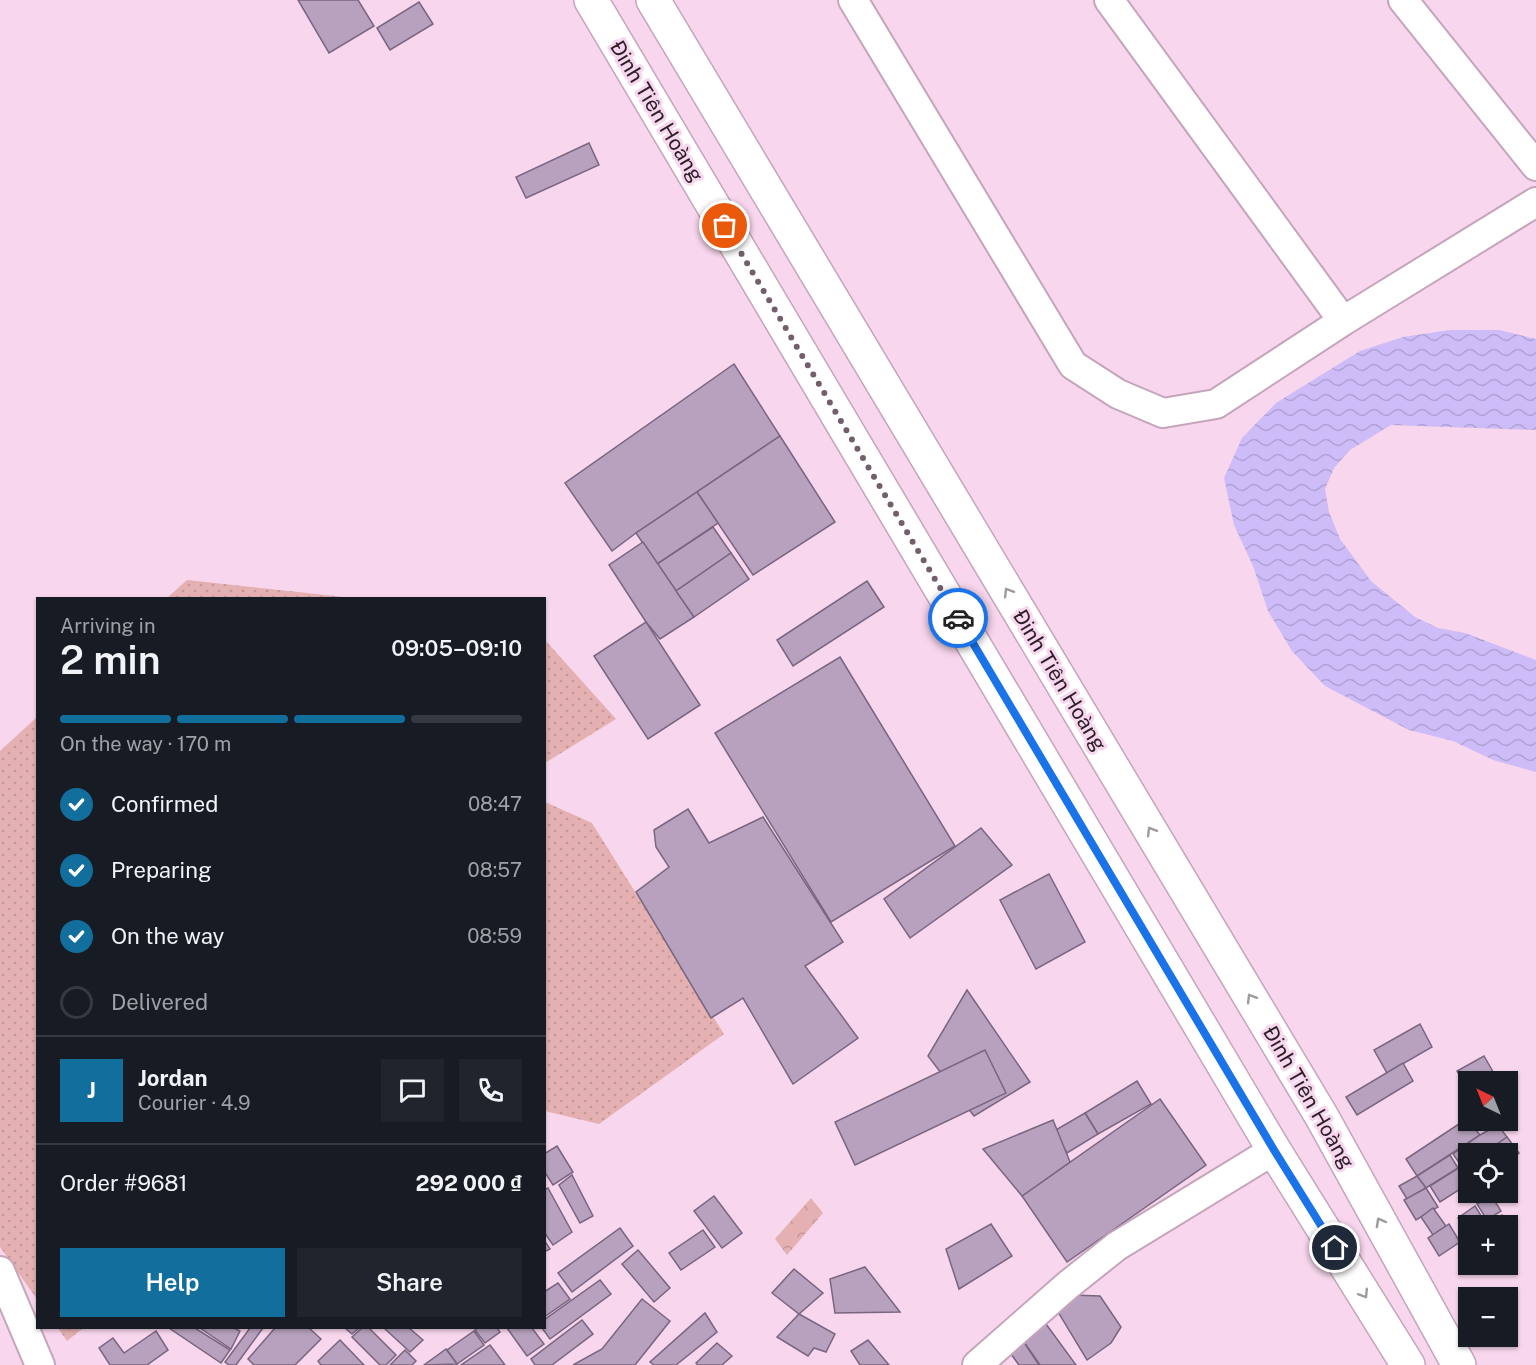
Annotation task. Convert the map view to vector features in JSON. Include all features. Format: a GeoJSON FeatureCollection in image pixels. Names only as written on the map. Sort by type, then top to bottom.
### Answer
{"type":"FeatureCollection","features":[{"type":"Feature","properties":{"kind":"highway","name":"Đinh Tiên Hoàng"},"geometry":{"type":"LineString","coordinates":[[591,0],[1274,1150],[1408,1365]]}},
{"type":"Feature","properties":{"kind":"highway","name":"Đinh Tiên Hoàng"},"geometry":{"type":"LineString","coordinates":[[653,0],[1316,1107],[1459,1365]]}},
{"type":"Feature","properties":{"kind":"street"},"geometry":{"type":"LineString","coordinates":[[853,0],[1073,365],[1118,394],[1163,413],[1216,404],[1343,321],[1536,202]]}},
{"type":"Feature","properties":{"kind":"street"},"geometry":{"type":"LineString","coordinates":[[1109,0],[1343,321]]}},
{"type":"Feature","properties":{"kind":"street"},"geometry":{"type":"LineString","coordinates":[[1403,0],[1536,166]]}},
{"type":"Feature","properties":{"kind":"street"},"geometry":{"type":"LineString","coordinates":[[977,1365],[1068,1285],[1117,1246],[1274,1150]]}},
{"type":"Feature","properties":{"kind":"street"},"geometry":{"type":"LineString","coordinates":[[0,1271],[40,1365]]}},
{"type":"Feature","properties":{"kind":"street"},"geometry":{"type":"LineString","coordinates":[[1430,1312],[1476,1365]]}},
{"type":"Feature","properties":{"kind":"green space"},"geometry":{"type":"Polygon","coordinates":[[[187,580],[344,597],[168,597],[187,580]]]}},
{"type":"Feature","properties":{"kind":"green space"},"geometry":{"type":"Polygon","coordinates":[[[546,641],[616,719],[546,762],[546,641]]]}},
{"type":"Feature","properties":{"kind":"green space"},"geometry":{"type":"Polygon","coordinates":[[[36,718],[36,1298],[0,1247],[0,751],[36,718]]]}},
{"type":"Feature","properties":{"kind":"green space"},"geometry":{"type":"Polygon","coordinates":[[[546,802],[592,823],[724,1034],[599,1124],[546,1111],[546,802]]]}},
{"type":"Feature","properties":{"kind":"green space"},"geometry":{"type":"Polygon","coordinates":[[[811,1198],[823,1213],[787,1255],[775,1239],[811,1198]]]}},
{"type":"Feature","properties":{"kind":"green space"},"geometry":{"type":"Polygon","coordinates":[[[59,1329],[82,1329],[67,1341],[59,1329]]]}},
{"type":"Feature","properties":{"kind":"water"},"geometry":{"type":"Polygon","coordinates":[[[1450,330],[1499,330],[1536,339],[1536,430],[1391,425],[1350,450],[1334,468],[1325,489],[1329,512],[1340,539],[1371,581],[1415,617],[1438,628],[1465,633],[1536,660],[1536,772],[1493,760],[1453,741],[1409,730],[1325,686],[1292,651],[1268,611],[1253,566],[1234,525],[1224,478],[1242,438],[1276,403],[1360,351],[1403,337],[1450,330]]]}},
{"type":"Feature","properties":{"kind":"building"},"geometry":{"type":"Polygon","coordinates":[[[298,0],[358,0],[374,26],[329,53],[298,0]]]}},
{"type":"Feature","properties":{"kind":"building"},"geometry":{"type":"Polygon","coordinates":[[[419,2],[433,24],[390,50],[377,28],[419,2]]]}},
{"type":"Feature","properties":{"kind":"building"},"geometry":{"type":"Polygon","coordinates":[[[589,143],[599,165],[526,198],[516,177],[589,143]]]}},
{"type":"Feature","properties":{"kind":"building"},"geometry":{"type":"Polygon","coordinates":[[[734,364],[780,436],[612,551],[565,483],[734,364]]]}},
{"type":"Feature","properties":{"kind":"building"},"geometry":{"type":"Polygon","coordinates":[[[780,436],[835,522],[753,575],[697,492],[780,436]]]}},
{"type":"Feature","properties":{"kind":"building"},"geometry":{"type":"Polygon","coordinates":[[[697,492],[718,523],[657,564],[636,533],[697,492]]]}},
{"type":"Feature","properties":{"kind":"building"},"geometry":{"type":"Polygon","coordinates":[[[713,527],[731,553],[676,591],[657,564],[713,527]]]}},
{"type":"Feature","properties":{"kind":"building"},"geometry":{"type":"Polygon","coordinates":[[[643,542],[694,617],[660,639],[646,622],[609,565],[643,542]]]}},
{"type":"Feature","properties":{"kind":"building"},"geometry":{"type":"Polygon","coordinates":[[[731,553],[749,579],[694,617],[676,591],[731,553]]]}},
{"type":"Feature","properties":{"kind":"building"},"geometry":{"type":"Polygon","coordinates":[[[867,581],[884,607],[793,666],[777,640],[867,581]]]}},
{"type":"Feature","properties":{"kind":"building"},"geometry":{"type":"Polygon","coordinates":[[[646,622],[700,705],[648,739],[594,656],[646,622]]]}},
{"type":"Feature","properties":{"kind":"building"},"geometry":{"type":"Polygon","coordinates":[[[840,657],[955,846],[831,922],[715,733],[840,657]]]}},
{"type":"Feature","properties":{"kind":"building"},"geometry":{"type":"Polygon","coordinates":[[[688,809],[709,843],[763,817],[843,942],[805,966],[858,1038],[793,1084],[743,998],[711,1018],[636,892],[669,867],[656,847],[654,830],[688,809]]]}},
{"type":"Feature","properties":{"kind":"building"},"geometry":{"type":"Polygon","coordinates":[[[981,828],[1012,865],[910,938],[884,899],[981,828]]]}},
{"type":"Feature","properties":{"kind":"building"},"geometry":{"type":"Polygon","coordinates":[[[1049,874],[1085,942],[1036,969],[1000,900],[1049,874]]]}},
{"type":"Feature","properties":{"kind":"building"},"geometry":{"type":"Polygon","coordinates":[[[967,990],[1030,1082],[974,1116],[928,1056],[967,990]]]}},
{"type":"Feature","properties":{"kind":"building"},"geometry":{"type":"Polygon","coordinates":[[[1420,1024],[1432,1047],[1387,1073],[1374,1050],[1420,1024]]]}},
{"type":"Feature","properties":{"kind":"building"},"geometry":{"type":"Polygon","coordinates":[[[985,1050],[1006,1093],[855,1165],[835,1122],[985,1050]]]}},
{"type":"Feature","properties":{"kind":"building"},"geometry":{"type":"Polygon","coordinates":[[[1484,1056],[1493,1071],[1458,1071],[1458,1073],[1457,1071],[1484,1056]]]}},
{"type":"Feature","properties":{"kind":"building"},"geometry":{"type":"Polygon","coordinates":[[[1403,1063],[1413,1081],[1357,1115],[1346,1097],[1403,1063]]]}},
{"type":"Feature","properties":{"kind":"building"},"geometry":{"type":"Polygon","coordinates":[[[1137,1081],[1151,1104],[1098,1134],[1085,1113],[1137,1081]]]}},
{"type":"Feature","properties":{"kind":"building"},"geometry":{"type":"Polygon","coordinates":[[[1160,1099],[1206,1165],[1067,1262],[1022,1196],[1160,1099]]]}},
{"type":"Feature","properties":{"kind":"building"},"geometry":{"type":"Polygon","coordinates":[[[1085,1113],[1098,1134],[1067,1153],[1054,1131],[1085,1113]]]}},
{"type":"Feature","properties":{"kind":"building"},"geometry":{"type":"Polygon","coordinates":[[[1053,1120],[1070,1162],[1022,1196],[983,1149],[1053,1120]]]}},
{"type":"Feature","properties":{"kind":"building"},"geometry":{"type":"Polygon","coordinates":[[[1458,1125],[1458,1131],[1477,1131],[1480,1135],[1468,1143],[1458,1143],[1458,1149],[1417,1176],[1406,1159],[1458,1125]]]}},
{"type":"Feature","properties":{"kind":"building"},"geometry":{"type":"Polygon","coordinates":[[[1487,1131],[1502,1131],[1507,1137],[1499,1143],[1469,1143],[1487,1131]]]}},
{"type":"Feature","properties":{"kind":"building"},"geometry":{"type":"Polygon","coordinates":[[[1507,1137],[1512,1143],[1499,1143],[1507,1137]]]}},
{"type":"Feature","properties":{"kind":"building"},"geometry":{"type":"Polygon","coordinates":[[[557,1146],[573,1172],[553,1185],[546,1174],[546,1153],[557,1146]]]}},
{"type":"Feature","properties":{"kind":"building"},"geometry":{"type":"Polygon","coordinates":[[[1458,1150],[1458,1161],[1453,1154],[1458,1150]]]}},
{"type":"Feature","properties":{"kind":"building"},"geometry":{"type":"Polygon","coordinates":[[[1450,1155],[1458,1168],[1426,1188],[1417,1176],[1450,1155]]]}},
{"type":"Feature","properties":{"kind":"building"},"geometry":{"type":"Polygon","coordinates":[[[1458,1168],[1458,1190],[1440,1202],[1430,1186],[1458,1168]]]}},
{"type":"Feature","properties":{"kind":"building"},"geometry":{"type":"Polygon","coordinates":[[[572,1175],[593,1216],[580,1223],[559,1185],[572,1175]]]}},
{"type":"Feature","properties":{"kind":"building"},"geometry":{"type":"Polygon","coordinates":[[[1417,1176],[1426,1188],[1407,1199],[1399,1186],[1417,1176]]]}},
{"type":"Feature","properties":{"kind":"building"},"geometry":{"type":"Polygon","coordinates":[[[548,1188],[572,1232],[553,1245],[546,1235],[546,1189],[548,1188]]]}},
{"type":"Feature","properties":{"kind":"building"},"geometry":{"type":"Polygon","coordinates":[[[1426,1188],[1438,1207],[1416,1220],[1404,1200],[1426,1188]]]}},
{"type":"Feature","properties":{"kind":"building"},"geometry":{"type":"Polygon","coordinates":[[[714,1196],[742,1233],[722,1248],[694,1211],[714,1196]]]}},
{"type":"Feature","properties":{"kind":"building"},"geometry":{"type":"Polygon","coordinates":[[[1496,1203],[1501,1211],[1495,1215],[1484,1215],[1477,1204],[1496,1203]]]}},
{"type":"Feature","properties":{"kind":"building"},"geometry":{"type":"Polygon","coordinates":[[[1475,1206],[1481,1215],[1462,1215],[1475,1206]]]}},
{"type":"Feature","properties":{"kind":"building"},"geometry":{"type":"Polygon","coordinates":[[[1433,1208],[1446,1226],[1433,1235],[1421,1217],[1433,1208]]]}},
{"type":"Feature","properties":{"kind":"building"},"geometry":{"type":"Polygon","coordinates":[[[991,1224],[1012,1256],[959,1289],[946,1249],[991,1224]]]}},
{"type":"Feature","properties":{"kind":"building"},"geometry":{"type":"Polygon","coordinates":[[[1449,1224],[1458,1239],[1458,1243],[1439,1256],[1428,1238],[1449,1224]]]}},
{"type":"Feature","properties":{"kind":"building"},"geometry":{"type":"Polygon","coordinates":[[[620,1228],[633,1246],[572,1292],[558,1273],[620,1228]]]}},
{"type":"Feature","properties":{"kind":"building"},"geometry":{"type":"Polygon","coordinates":[[[703,1230],[715,1247],[681,1270],[669,1253],[703,1230]]]}},
{"type":"Feature","properties":{"kind":"building"},"geometry":{"type":"Polygon","coordinates":[[[638,1250],[670,1288],[654,1302],[622,1264],[638,1250]]]}},
{"type":"Feature","properties":{"kind":"building"},"geometry":{"type":"Polygon","coordinates":[[[865,1267],[900,1312],[835,1313],[830,1279],[865,1267]]]}},
{"type":"Feature","properties":{"kind":"building"},"geometry":{"type":"Polygon","coordinates":[[[794,1269],[823,1293],[799,1314],[772,1293],[794,1269]]]}},
{"type":"Feature","properties":{"kind":"building"},"geometry":{"type":"Polygon","coordinates":[[[600,1280],[611,1294],[550,1339],[543,1329],[546,1329],[546,1319],[600,1280]]]}},
{"type":"Feature","properties":{"kind":"building"},"geometry":{"type":"Polygon","coordinates":[[[558,1283],[570,1299],[546,1316],[546,1291],[558,1283]]]}},
{"type":"Feature","properties":{"kind":"building"},"geometry":{"type":"Polygon","coordinates":[[[1071,1295],[1100,1296],[1121,1327],[1111,1343],[1087,1360],[1055,1307],[1071,1295]]]}},
{"type":"Feature","properties":{"kind":"building"},"geometry":{"type":"Polygon","coordinates":[[[642,1299],[670,1321],[635,1365],[573,1365],[602,1349],[642,1299]]]}},
{"type":"Feature","properties":{"kind":"building"},"geometry":{"type":"Polygon","coordinates":[[[705,1313],[717,1332],[676,1365],[654,1365],[650,1362],[705,1313]]]}},
{"type":"Feature","properties":{"kind":"building"},"geometry":{"type":"Polygon","coordinates":[[[799,1314],[835,1334],[826,1352],[814,1348],[808,1356],[777,1337],[799,1314]]]}},
{"type":"Feature","properties":{"kind":"building"},"geometry":{"type":"Polygon","coordinates":[[[582,1320],[593,1334],[552,1365],[535,1365],[531,1359],[582,1320]]]}},
{"type":"Feature","properties":{"kind":"building"},"geometry":{"type":"Polygon","coordinates":[[[1046,1324],[1076,1365],[1040,1365],[1022,1339],[1046,1324]]]}},
{"type":"Feature","properties":{"kind":"building"},"geometry":{"type":"Polygon","coordinates":[[[170,1329],[197,1329],[230,1350],[221,1363],[170,1329]]]}},
{"type":"Feature","properties":{"kind":"building"},"geometry":{"type":"Polygon","coordinates":[[[201,1329],[240,1331],[231,1349],[201,1329]]]}},
{"type":"Feature","properties":{"kind":"building"},"geometry":{"type":"Polygon","coordinates":[[[249,1329],[262,1329],[236,1365],[229,1365],[225,1362],[249,1329]]]}},
{"type":"Feature","properties":{"kind":"building"},"geometry":{"type":"Polygon","coordinates":[[[274,1329],[310,1329],[321,1339],[295,1365],[254,1365],[248,1359],[274,1329]]]}},
{"type":"Feature","properties":{"kind":"building"},"geometry":{"type":"Polygon","coordinates":[[[346,1329],[358,1329],[352,1334],[346,1329]]]}},
{"type":"Feature","properties":{"kind":"building"},"geometry":{"type":"Polygon","coordinates":[[[361,1329],[370,1329],[396,1355],[386,1365],[380,1365],[352,1337],[361,1329]]]}},
{"type":"Feature","properties":{"kind":"building"},"geometry":{"type":"Polygon","coordinates":[[[385,1329],[410,1329],[423,1340],[410,1352],[385,1329]]]}},
{"type":"Feature","properties":{"kind":"building"},"geometry":{"type":"Polygon","coordinates":[[[498,1329],[500,1332],[485,1343],[475,1330],[498,1329]]]}},
{"type":"Feature","properties":{"kind":"building"},"geometry":{"type":"Polygon","coordinates":[[[508,1329],[533,1329],[544,1344],[527,1356],[508,1329]]]}},
{"type":"Feature","properties":{"kind":"building"},"geometry":{"type":"Polygon","coordinates":[[[156,1331],[168,1350],[147,1365],[110,1365],[99,1348],[113,1338],[124,1353],[156,1331]]]}},
{"type":"Feature","properties":{"kind":"building"},"geometry":{"type":"Polygon","coordinates":[[[474,1331],[484,1345],[457,1364],[447,1350],[474,1331]]]}},
{"type":"Feature","properties":{"kind":"building"},"geometry":{"type":"Polygon","coordinates":[[[1019,1335],[1039,1365],[1019,1365],[1006,1347],[1019,1335]]]}},
{"type":"Feature","properties":{"kind":"building"},"geometry":{"type":"Polygon","coordinates":[[[340,1340],[364,1365],[321,1365],[318,1361],[340,1340]]]}},
{"type":"Feature","properties":{"kind":"building"},"geometry":{"type":"Polygon","coordinates":[[[868,1340],[889,1365],[860,1365],[851,1351],[868,1340]]]}},
{"type":"Feature","properties":{"kind":"building"},"geometry":{"type":"Polygon","coordinates":[[[717,1343],[732,1356],[722,1365],[698,1365],[696,1363],[717,1343]]]}},
{"type":"Feature","properties":{"kind":"building"},"geometry":{"type":"Polygon","coordinates":[[[490,1345],[505,1365],[461,1365],[490,1345]]]}},
{"type":"Feature","properties":{"kind":"building"},"geometry":{"type":"Polygon","coordinates":[[[446,1349],[457,1364],[424,1365],[446,1349]]]}},
{"type":"Feature","properties":{"kind":"building"},"geometry":{"type":"Polygon","coordinates":[[[405,1350],[416,1361],[412,1365],[390,1365],[405,1350]]]}},
{"type":"Feature","properties":{"kind":"way so far"},"geometry":{"type":"LineString","coordinates":[[725,226],[958,618]]}},
{"type":"Feature","properties":{"kind":"route"},"geometry":{"type":"LineString","coordinates":[[958,618],[1274,1150],[1335,1248]]}}]}
